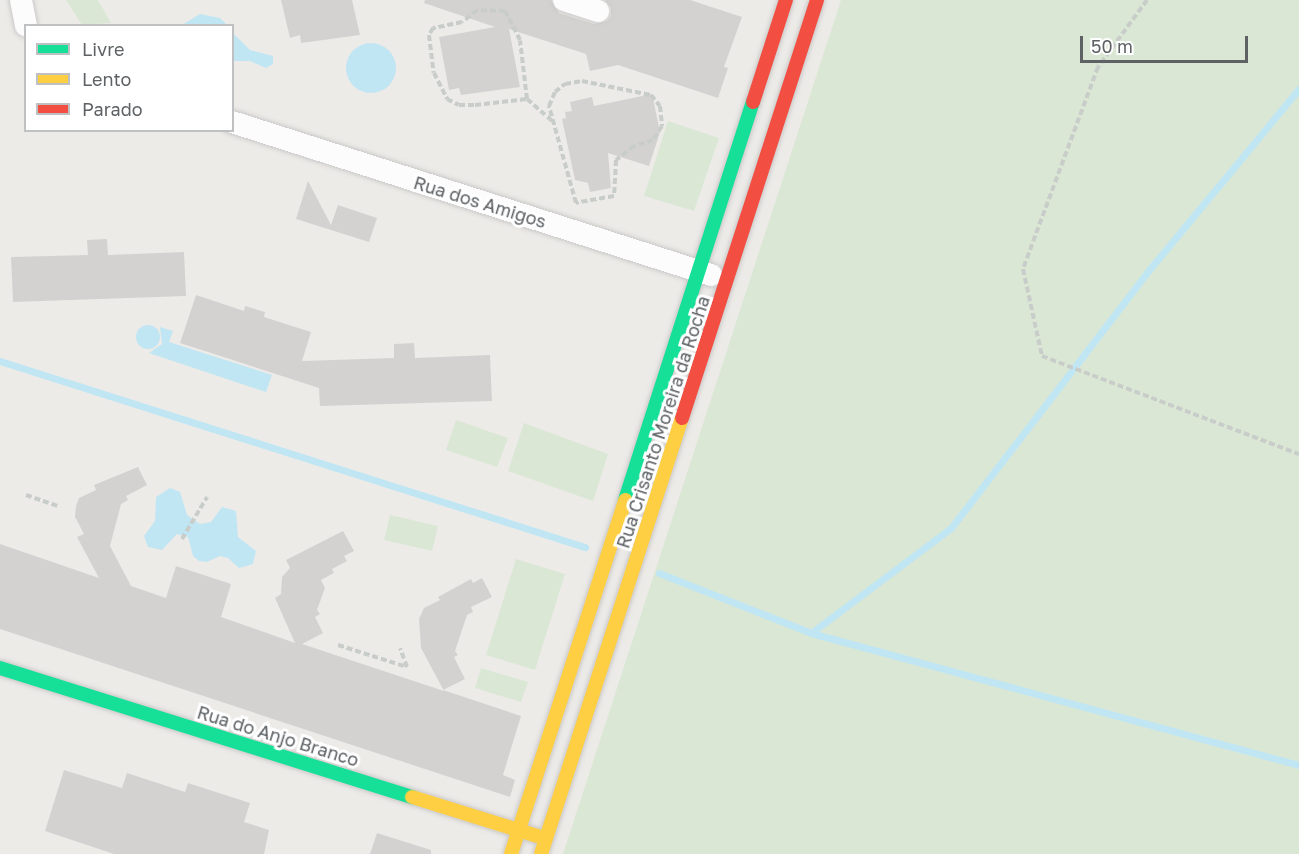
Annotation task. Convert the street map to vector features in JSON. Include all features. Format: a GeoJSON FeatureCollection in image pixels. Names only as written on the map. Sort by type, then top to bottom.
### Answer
{"type":"FeatureCollection","features":[{"type":"Feature","properties":{"kind":"main road","name":"Rua Crisanto Moreira da Rocha"},"geometry":{"type":"LineString","coordinates":[[511,854],[786,0]]}},
{"type":"Feature","properties":{"kind":"main road","name":"Rua Crisanto Moreira da Rocha"},"geometry":{"type":"LineString","coordinates":[[541,854],[818,0]]}},
{"type":"Feature","properties":{"kind":"main road","name":"Rua do Anjo Branco"},"geometry":{"type":"LineString","coordinates":[[0,668],[546,839]]}},
{"type":"Feature","properties":{"kind":"street"},"geometry":{"type":"LineString","coordinates":[[21,0],[26,24]]}},
{"type":"Feature","properties":{"kind":"street"},"geometry":{"type":"LineString","coordinates":[[564,0],[598,11]]}},
{"type":"Feature","properties":{"kind":"street","name":"Rua dos Amigos"},"geometry":{"type":"LineString","coordinates":[[234,123],[728,281]]}},
{"type":"Feature","properties":{"kind":"path"},"geometry":{"type":"LineString","coordinates":[[1147,0],[1098,67],[1023,269],[1042,356],[1299,454]]}},
{"type":"Feature","properties":{"kind":"path"},"geometry":{"type":"LineString","coordinates":[[527,99],[475,105],[459,105],[447,99],[434,73],[429,35],[432,28],[462,22],[477,10],[505,11],[520,40],[527,99],[552,122],[576,203],[614,196],[616,160],[634,146],[653,140],[662,126],[660,106],[651,95],[582,81],[565,84],[555,92],[549,106],[552,122]]}},
{"type":"Feature","properties":{"kind":"path"},"geometry":{"type":"LineString","coordinates":[[26,495],[58,506]]}},
{"type":"Feature","properties":{"kind":"path"},"geometry":{"type":"LineString","coordinates":[[182,539],[207,497]]}},
{"type":"Feature","properties":{"kind":"path"},"geometry":{"type":"LineString","coordinates":[[338,645],[407,667],[400,648]]}},
{"type":"Feature","properties":{"kind":"green space"},"geometry":{"type":"Polygon","coordinates":[[[66,0],[98,0],[111,23],[96,24],[81,24],[66,0]]]}},
{"type":"Feature","properties":{"kind":"green space"},"geometry":{"type":"Polygon","coordinates":[[[841,0],[1299,0],[1299,854],[563,854],[841,0]]]}},
{"type":"Feature","properties":{"kind":"green space"},"geometry":{"type":"Polygon","coordinates":[[[668,121],[719,138],[694,211],[644,196],[668,121]]]}},
{"type":"Feature","properties":{"kind":"green space"},"geometry":{"type":"Polygon","coordinates":[[[456,420],[508,438],[497,467],[446,450],[456,420]]]}},
{"type":"Feature","properties":{"kind":"green space"},"geometry":{"type":"Polygon","coordinates":[[[524,423],[608,454],[593,501],[508,471],[524,423]]]}},
{"type":"Feature","properties":{"kind":"green space"},"geometry":{"type":"Polygon","coordinates":[[[390,515],[438,526],[432,551],[384,540],[390,515]]]}},
{"type":"Feature","properties":{"kind":"green space"},"geometry":{"type":"Polygon","coordinates":[[[516,559],[565,574],[535,670],[486,655],[516,559]]]}},
{"type":"Feature","properties":{"kind":"green space"},"geometry":{"type":"Polygon","coordinates":[[[481,668],[528,682],[521,702],[475,688],[481,668]]]}},
{"type":"Feature","properties":{"kind":"water"},"geometry":{"type":"Polygon","coordinates":[[[200,14],[220,18],[226,24],[184,24],[200,14]]]}},
{"type":"Feature","properties":{"kind":"water"},"geometry":{"type":"Polygon","coordinates":[[[234,34],[250,50],[273,56],[273,64],[266,68],[250,61],[234,61],[234,34]]]}},
{"type":"Feature","properties":{"kind":"water"},"geometry":{"type":"Polygon","coordinates":[[[371,43],[385,47],[392,54],[396,68],[392,82],[385,89],[371,93],[357,89],[350,82],[346,68],[350,54],[357,47],[371,43]]]}},
{"type":"Feature","properties":{"kind":"water"},"geometry":{"type":"Polygon","coordinates":[[[148,325],[157,328],[160,337],[157,346],[148,349],[139,346],[136,337],[139,328],[148,325]]]}},
{"type":"Feature","properties":{"kind":"water"},"geometry":{"type":"Polygon","coordinates":[[[160,327],[173,331],[169,342],[272,375],[266,392],[149,353],[162,344],[160,327]]]}},
{"type":"Feature","properties":{"kind":"water"},"geometry":{"type":"Polygon","coordinates":[[[170,488],[180,492],[187,515],[200,524],[211,522],[222,507],[236,511],[238,537],[256,551],[253,564],[239,568],[228,558],[220,556],[207,562],[199,561],[193,556],[188,537],[177,534],[162,550],[148,547],[144,536],[155,521],[156,497],[170,488]]]}},
{"type":"Feature","properties":{"kind":"building"},"geometry":{"type":"Polygon","coordinates":[[[281,0],[352,0],[360,35],[301,43],[300,35],[290,38],[281,0]]]}},
{"type":"Feature","properties":{"kind":"building"},"geometry":{"type":"Polygon","coordinates":[[[425,0],[551,0],[559,13],[594,24],[607,21],[611,16],[611,8],[605,0],[690,0],[742,17],[724,67],[728,68],[718,98],[618,65],[590,71],[586,54],[509,29],[520,87],[461,95],[459,88],[449,90],[439,37],[495,27],[424,3],[425,0]]]}},
{"type":"Feature","properties":{"kind":"building"},"geometry":{"type":"Polygon","coordinates":[[[652,94],[660,132],[649,166],[608,153],[611,188],[590,192],[588,183],[575,180],[562,119],[566,118],[565,112],[572,111],[570,102],[592,97],[594,106],[652,94]]]}},
{"type":"Feature","properties":{"kind":"building"},"geometry":{"type":"Polygon","coordinates":[[[308,181],[331,225],[338,205],[377,218],[369,242],[296,219],[308,181]]]}},
{"type":"Feature","properties":{"kind":"building"},"geometry":{"type":"Polygon","coordinates":[[[107,239],[108,255],[184,252],[186,296],[13,302],[11,257],[88,255],[87,240],[107,239]]]}},
{"type":"Feature","properties":{"kind":"building"},"geometry":{"type":"Polygon","coordinates":[[[196,295],[244,311],[245,306],[265,312],[264,317],[311,332],[302,361],[394,358],[394,344],[414,343],[415,358],[490,355],[492,401],[320,406],[319,388],[180,343],[196,295]]]}},
{"type":"Feature","properties":{"kind":"building"},"geometry":{"type":"Polygon","coordinates":[[[138,467],[147,485],[126,496],[128,500],[121,504],[110,546],[131,586],[166,598],[176,566],[231,584],[221,617],[295,643],[275,598],[281,594],[282,577],[290,568],[286,560],[343,531],[354,551],[344,556],[347,561],[332,569],[334,573],[321,580],[325,588],[317,610],[320,614],[315,617],[323,633],[302,644],[521,716],[503,775],[515,780],[510,797],[0,629],[0,544],[99,578],[77,537],[84,534],[75,517],[76,506],[79,498],[96,490],[94,485],[138,467]]]}},
{"type":"Feature","properties":{"kind":"building"},"geometry":{"type":"Polygon","coordinates":[[[482,578],[492,597],[471,607],[473,612],[467,615],[455,651],[458,655],[454,657],[465,679],[443,690],[421,648],[419,619],[424,608],[440,600],[438,597],[471,579],[473,583],[482,578]]]}},
{"type":"Feature","properties":{"kind":"building"},"geometry":{"type":"Polygon","coordinates":[[[64,770],[122,788],[127,773],[185,792],[188,783],[250,803],[244,822],[269,830],[264,854],[114,854],[45,831],[64,770]]]}},
{"type":"Feature","properties":{"kind":"building"},"geometry":{"type":"Polygon","coordinates":[[[377,833],[431,850],[431,854],[370,854],[377,833]]]}},
{"type":"Feature","properties":{"kind":"waterway"},"geometry":{"type":"LineString","coordinates":[[659,573],[811,633],[951,528],[1149,270],[1299,89]]}},
{"type":"Feature","properties":{"kind":"waterway"},"geometry":{"type":"LineString","coordinates":[[0,361],[585,547]]}},
{"type":"Feature","properties":{"kind":"waterway"},"geometry":{"type":"LineString","coordinates":[[811,633],[1299,765]]}},
{"type":"Feature","properties":{"kind":"traffic: fast"},"geometry":{"type":"LineString","coordinates":[[625,500],[753,102]]}},
{"type":"Feature","properties":{"kind":"traffic: fast"},"geometry":{"type":"LineString","coordinates":[[0,668],[412,797]]}},
{"type":"Feature","properties":{"kind":"traffic: slow"},"geometry":{"type":"LineString","coordinates":[[541,854],[682,418]]}},
{"type":"Feature","properties":{"kind":"traffic: slow"},"geometry":{"type":"LineString","coordinates":[[511,854],[625,500]]}},
{"type":"Feature","properties":{"kind":"traffic: slow"},"geometry":{"type":"LineString","coordinates":[[412,797],[537,836]]}},
{"type":"Feature","properties":{"kind":"traffic: jam"},"geometry":{"type":"LineString","coordinates":[[753,102],[786,0]]}},
{"type":"Feature","properties":{"kind":"traffic: jam"},"geometry":{"type":"LineString","coordinates":[[682,418],[817,0]]}}]}
